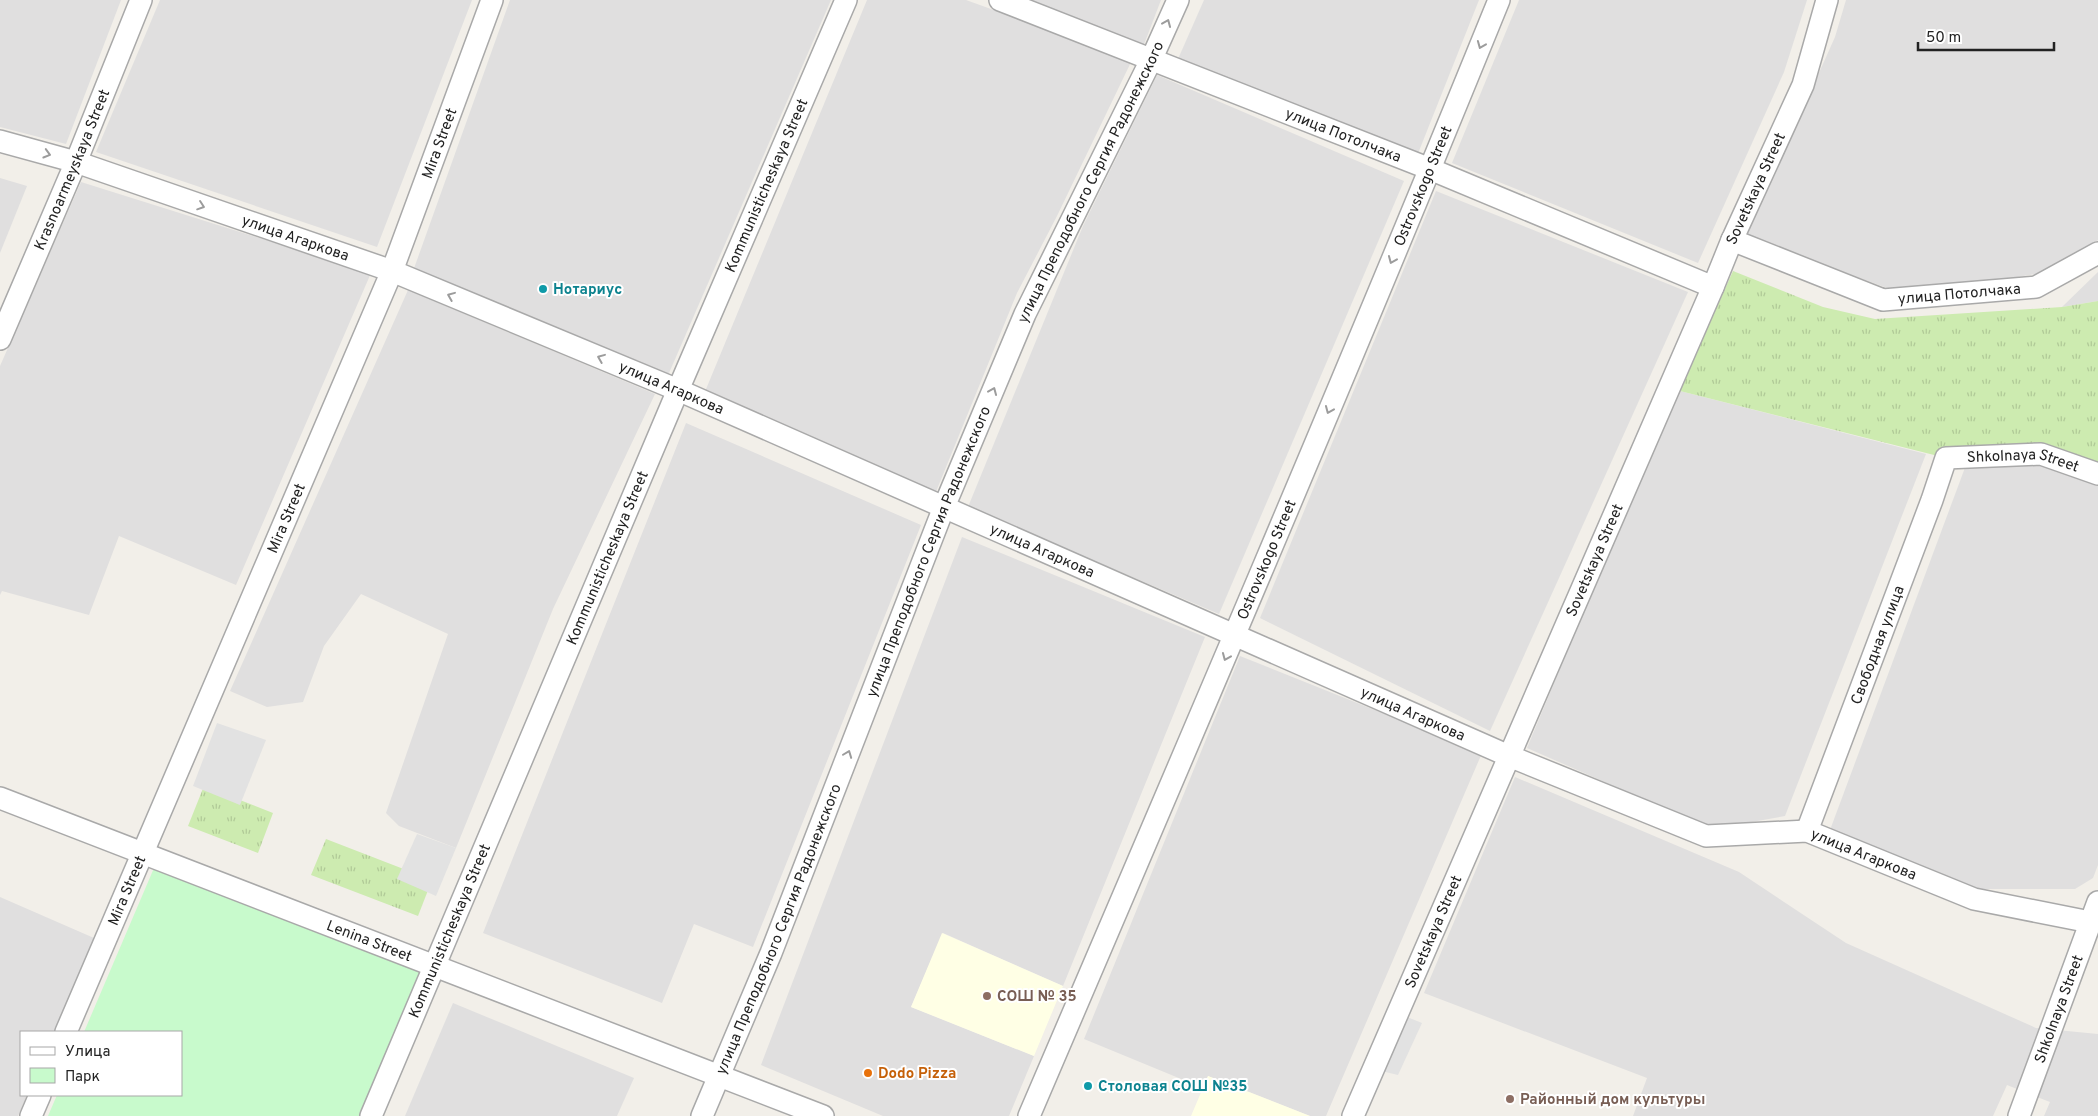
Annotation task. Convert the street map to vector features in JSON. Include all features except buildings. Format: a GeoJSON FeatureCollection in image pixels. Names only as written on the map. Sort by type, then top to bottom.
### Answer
{"type":"FeatureCollection","features":[{"type":"Feature","properties":{"kind":"street","name":"Krasnoarmeyskaya Street"},"geometry":{"type":"LineString","coordinates":[[0,339],[76,162],[141,0]]}},
{"type":"Feature","properties":{"kind":"street","name":"Mira Street"},"geometry":{"type":"LineString","coordinates":[[66,1031],[392,271],[492,0]]}},
{"type":"Feature","properties":{"kind":"street","name":"Kommunisticheskaya Street"},"geometry":{"type":"LineString","coordinates":[[371,1116],[678,390],[846,0]]}},
{"type":"Feature","properties":{"kind":"street","name":"улица Потолчака"},"geometry":{"type":"LineString","coordinates":[[1000,0],[1152,58],[1430,169],[1713,287]]}},
{"type":"Feature","properties":{"kind":"street","name":"улица Преподобного Сергия Радонежского"},"geometry":{"type":"LineString","coordinates":[[702,1116],[771,953],[944,507],[1025,314],[1152,58],[1178,0]]}},
{"type":"Feature","properties":{"kind":"street","name":"Ostrovskogo Street"},"geometry":{"type":"LineString","coordinates":[[1029,1116],[1235,634],[1499,0]]}},
{"type":"Feature","properties":{"kind":"street","name":"Sovetskaya Street"},"geometry":{"type":"LineString","coordinates":[[1353,1116],[1732,240],[1803,85],[1826,0]]}},
{"type":"Feature","properties":{"kind":"street","name":"улица Агаркова"},"geometry":{"type":"LineString","coordinates":[[0,141],[76,162],[392,271],[678,390],[1509,756],[1706,836],[1807,831],[1974,899],[2094,912]]}},
{"type":"Feature","properties":{"kind":"street","name":"улица Потолчака"},"geometry":{"type":"LineString","coordinates":[[1732,240],[1883,300],[2036,287],[2098,253]]}},
{"type":"Feature","properties":{"kind":"street","name":"Shkolnaya Street"},"geometry":{"type":"LineString","coordinates":[[1946,458],[2042,454],[2098,474]]}},
{"type":"Feature","properties":{"kind":"street","name":"Свободная улица"},"geometry":{"type":"LineString","coordinates":[[1807,831],[1932,500],[1946,458]]}},
{"type":"Feature","properties":{"kind":"street","name":"Lenina Street"},"geometry":{"type":"LineString","coordinates":[[0,798],[823,1116]]}},
{"type":"Feature","properties":{"kind":"street","name":"Shkolnaya Street"},"geometry":{"type":"LineString","coordinates":[[2018,1116],[2094,912]]}},
{"type":"Feature","properties":{"kind":"street"},"geometry":{"type":"LineString","coordinates":[[31,1116],[40,1096]]}},
{"type":"Feature","properties":{"kind":"shaded area"},"geometry":{"type":"Polygon","coordinates":[[[0,0],[121,0],[66,144],[0,127],[0,0]]]}},
{"type":"Feature","properties":{"kind":"shaded area"},"geometry":{"type":"Polygon","coordinates":[[[160,0],[472,0],[377,247],[96,152],[160,0]]]}},
{"type":"Feature","properties":{"kind":"shaded area"},"geometry":{"type":"Polygon","coordinates":[[[510,0],[831,0],[666,380],[412,274],[510,0]]]}},
{"type":"Feature","properties":{"kind":"shaded area"},"geometry":{"type":"Polygon","coordinates":[[[867,0],[966,0],[1132,60],[1057,216],[1017,293],[933,499],[704,394],[867,0]]]}},
{"type":"Feature","properties":{"kind":"shaded area"},"geometry":{"type":"Polygon","coordinates":[[[1021,0],[1161,0],[1143,47],[1021,0]]]}},
{"type":"Feature","properties":{"kind":"shaded area"},"geometry":{"type":"Polygon","coordinates":[[[1204,0],[1479,0],[1417,156],[1178,59],[1204,0]]]}},
{"type":"Feature","properties":{"kind":"shaded area"},"geometry":{"type":"Polygon","coordinates":[[[1519,0],[1807,0],[1784,72],[1698,263],[1452,163],[1519,0]]]}},
{"type":"Feature","properties":{"kind":"shaded area"},"geometry":{"type":"Polygon","coordinates":[[[1846,0],[2098,0],[2098,240],[2041,273],[1906,295],[1746,236],[1835,37],[1846,0]]]}},
{"type":"Feature","properties":{"kind":"shaded area"},"geometry":{"type":"Polygon","coordinates":[[[1157,75],[1404,181],[1219,614],[968,507],[1083,226],[1157,75]]]}},
{"type":"Feature","properties":{"kind":"shaded area"},"geometry":{"type":"Polygon","coordinates":[[[0,178],[27,186],[0,253],[0,178]]]}},
{"type":"Feature","properties":{"kind":"shaded area"},"geometry":{"type":"Polygon","coordinates":[[[81,182],[371,273],[236,585],[119,536],[89,615],[2,591],[0,595],[0,366],[81,182]]]}},
{"type":"Feature","properties":{"kind":"shaded area"},"geometry":{"type":"Polygon","coordinates":[[[1436,191],[1688,292],[1490,731],[1260,618],[1436,191]]]}},
{"type":"Feature","properties":{"kind":"shaded area"},"geometry":{"type":"Polygon","coordinates":[[[2098,272],[2098,301],[2062,307],[2098,272]]]}},
{"type":"Feature","properties":{"kind":"shaded area"},"geometry":{"type":"Polygon","coordinates":[[[408,290],[655,394],[553,609],[456,848],[399,826],[386,813],[448,634],[361,594],[324,646],[303,702],[267,707],[230,691],[408,290]]]}},
{"type":"Feature","properties":{"kind":"shaded area"},"geometry":{"type":"Polygon","coordinates":[[[1680,391],[1926,454],[1785,816],[1712,829],[1527,748],[1660,428],[1680,391]]]}},
{"type":"Feature","properties":{"kind":"shaded area"},"geometry":{"type":"Polygon","coordinates":[[[686,423],[921,525],[753,947],[694,924],[662,1003],[483,933],[686,423]]]}},
{"type":"Feature","properties":{"kind":"shaded area"},"geometry":{"type":"Polygon","coordinates":[[[2031,461],[2098,479],[2098,865],[2093,878],[2075,889],[1969,889],[1830,830],[1966,465],[2031,461]]]}},
{"type":"Feature","properties":{"kind":"shaded area"},"geometry":{"type":"Polygon","coordinates":[[[962,537],[1205,637],[1063,986],[943,933],[911,1007],[1034,1056],[1009,1116],[883,1116],[761,1065],[962,537]]]}},
{"type":"Feature","properties":{"kind":"shaded area"},"geometry":{"type":"Polygon","coordinates":[[[1240,656],[1482,753],[1326,1116],[1310,1116],[1208,1076],[1203,1088],[1084,1039],[1240,656]]]}},
{"type":"Feature","properties":{"kind":"shaded area"},"geometry":{"type":"Polygon","coordinates":[[[217,723],[266,740],[240,805],[193,786],[217,723]]]}},
{"type":"Feature","properties":{"kind":"shaded area"},"geometry":{"type":"Polygon","coordinates":[[[1515,777],[1739,872],[1846,943],[2036,1028],[2098,1034],[2098,1116],[2044,1116],[2050,1102],[2007,1085],[1993,1116],[1633,1116],[1647,1078],[1424,993],[1515,777]]]}},
{"type":"Feature","properties":{"kind":"shaded area"},"geometry":{"type":"Polygon","coordinates":[[[417,834],[456,848],[436,896],[397,879],[417,834]]]}},
{"type":"Feature","properties":{"kind":"shaded area"},"geometry":{"type":"Polygon","coordinates":[[[0,897],[94,938],[54,1031],[20,1031],[20,1096],[27,1096],[18,1116],[0,1116],[0,897]]]}},
{"type":"Feature","properties":{"kind":"shaded area","name":"СОШ № 35"},"geometry":{"type":"Polygon","coordinates":[[[942,933],[1063,986],[1034,1056],[911,1007],[942,933]]]}},
{"type":"Feature","properties":{"kind":"shaded area"},"geometry":{"type":"Polygon","coordinates":[[[453,1003],[634,1078],[617,1116],[405,1116],[453,1003]]]}},
{"type":"Feature","properties":{"kind":"shaded area"},"geometry":{"type":"Polygon","coordinates":[[[1397,1013],[1422,1023],[1398,1075],[1373,1069],[1397,1013]]]}},
{"type":"Feature","properties":{"kind":"shaded area"},"geometry":{"type":"Polygon","coordinates":[[[1208,1076],[1310,1116],[1191,1116],[1208,1076]]]}},
{"type":"Feature","properties":{"kind":"green space"},"geometry":{"type":"Polygon","coordinates":[[[1733,271],[1823,307],[1875,319],[2062,307],[2098,301],[2098,474],[2041,454],[1946,458],[1680,391],[1676,398],[1733,271]]]}},
{"type":"Feature","properties":{"kind":"green space"},"geometry":{"type":"Polygon","coordinates":[[[204,786],[273,813],[258,853],[188,826],[204,786]]]}},
{"type":"Feature","properties":{"kind":"green space"},"geometry":{"type":"Polygon","coordinates":[[[326,839],[432,880],[418,916],[311,875],[326,839]]]}},
{"type":"Feature","properties":{"kind":"green space"},"geometry":{"type":"Polygon","coordinates":[[[154,868],[422,968],[360,1116],[48,1116],[57,1096],[182,1096],[182,1031],[84,1031],[154,868]]]}},
{"type":"Feature","properties":{"kind":"place","name":"Нотариус"},"geometry":{"type":"Point","coordinates":[543,289]}},
{"type":"Feature","properties":{"kind":"place","name":"СОШ № 35"},"geometry":{"type":"Point","coordinates":[987,996]}},
{"type":"Feature","properties":{"kind":"place","name":"Dodo Pizza"},"geometry":{"type":"Point","coordinates":[868,1073]}},
{"type":"Feature","properties":{"kind":"place","name":"Столовая СОШ №35"},"geometry":{"type":"Point","coordinates":[1088,1086]}},
{"type":"Feature","properties":{"kind":"place","name":"Районный дом культуры"},"geometry":{"type":"Point","coordinates":[1510,1099]}}]}
